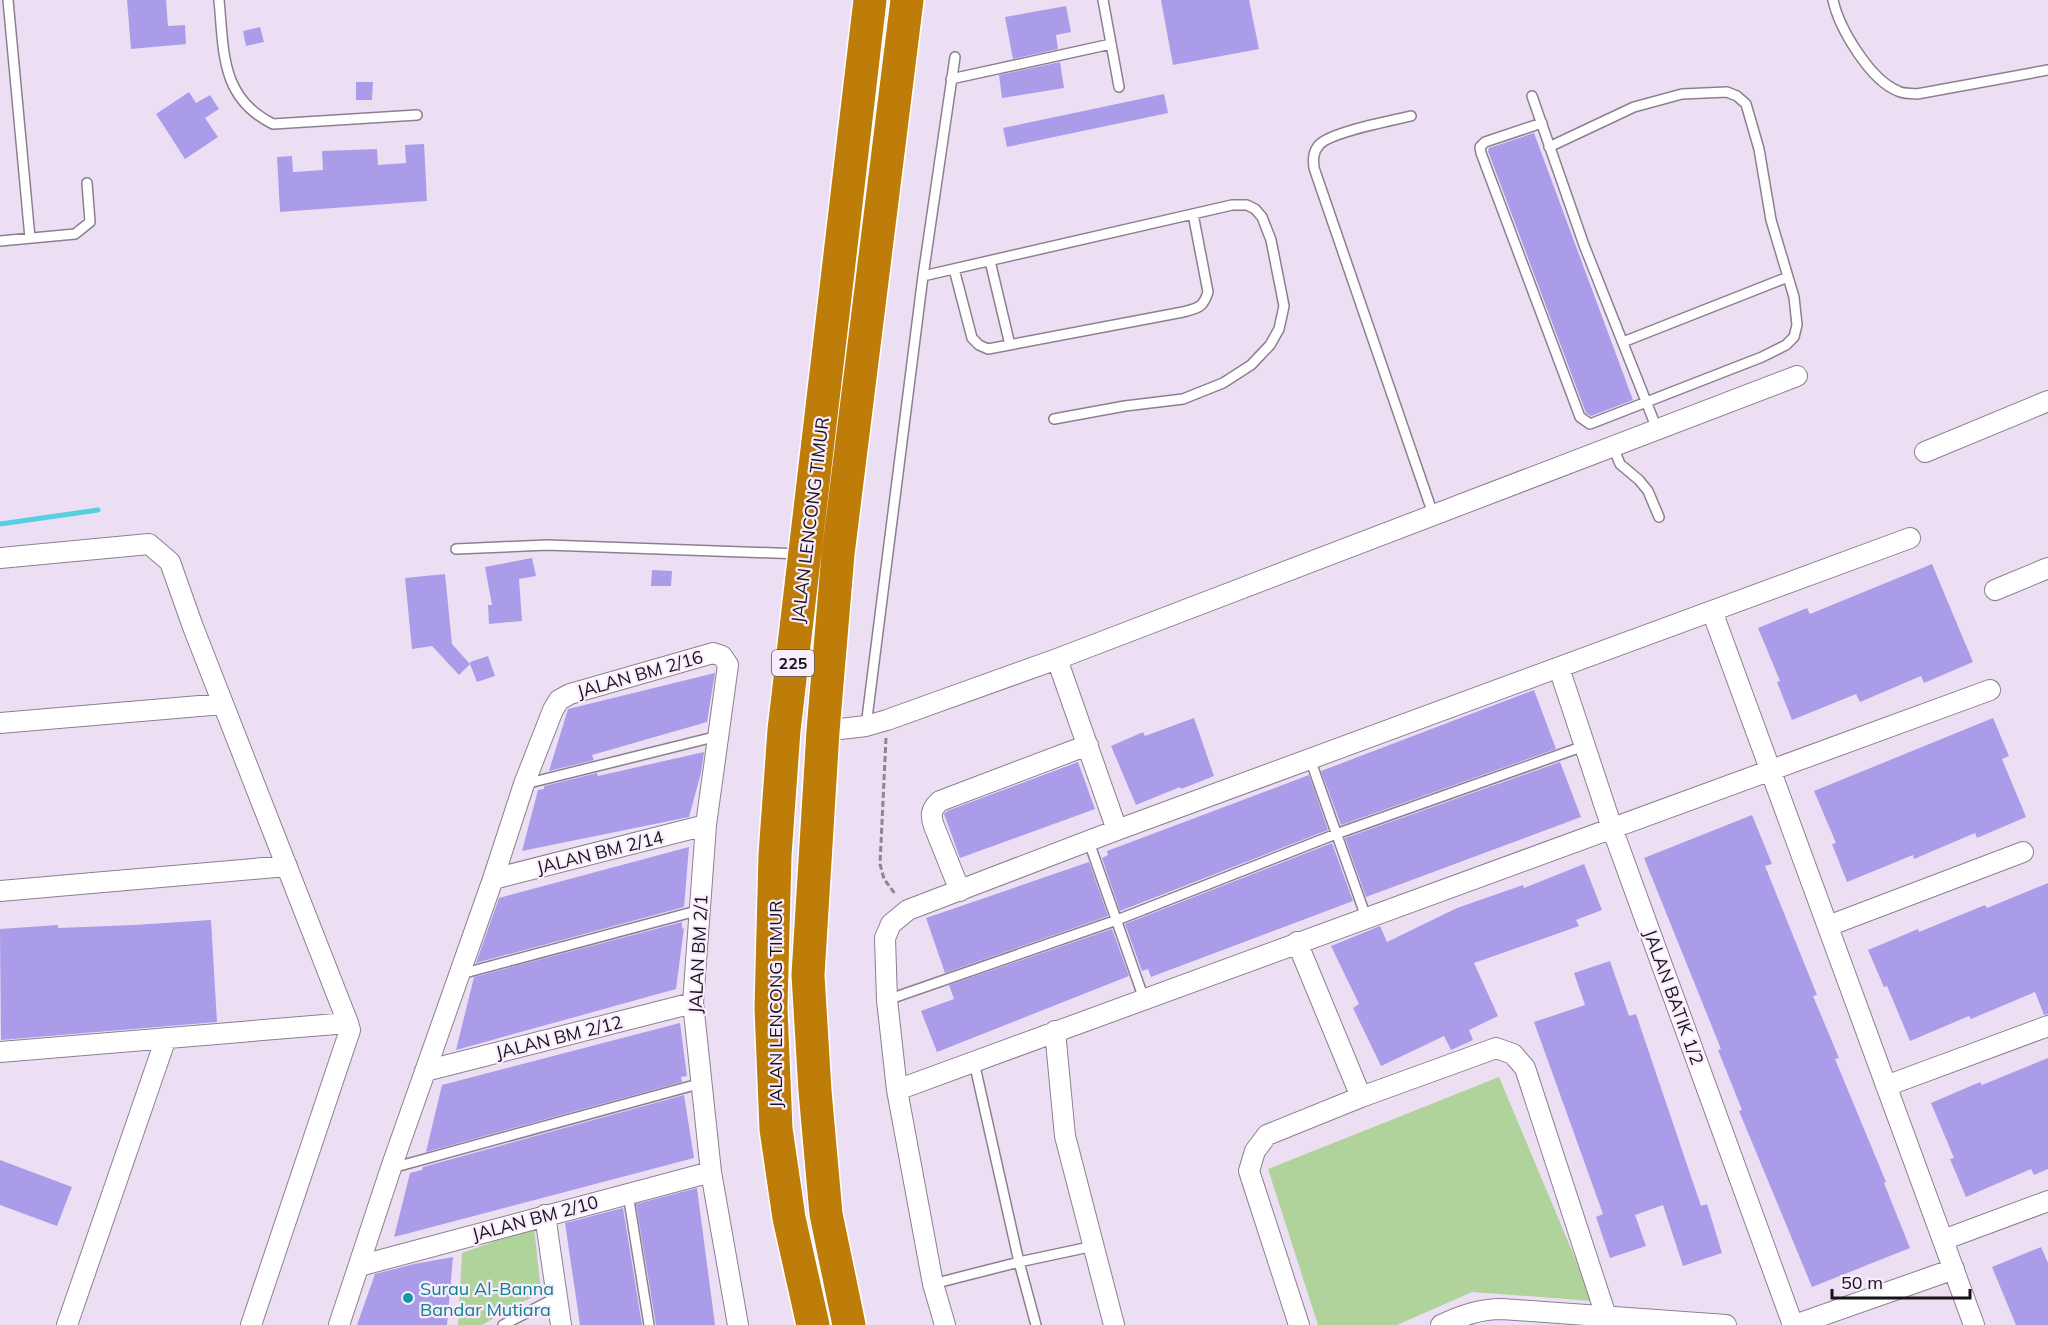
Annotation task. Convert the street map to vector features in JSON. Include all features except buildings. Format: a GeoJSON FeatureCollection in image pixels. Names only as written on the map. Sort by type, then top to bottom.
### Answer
{"type":"FeatureCollection","features":[{"type":"Feature","properties":{"kind":"highway","name":"JALAN LENCONG TIMUR"},"geometry":{"type":"LineString","coordinates":[[813,1325],[789,1218],[776,1129],[771,1008],[775,855],[783,742],[870,0]]}},
{"type":"Feature","properties":{"kind":"highway","name":"JALAN LENCONG TIMUR"},"geometry":{"type":"LineString","coordinates":[[849,1325],[826,1214],[808,975],[823,731],[841,530],[907,0]]}},
{"type":"Feature","properties":{"kind":"street"},"geometry":{"type":"LineString","coordinates":[[823,731],[866,726],[887,720],[1057,659],[1797,376]]}},
{"type":"Feature","properties":{"kind":"street"},"geometry":{"type":"LineString","coordinates":[[1925,452],[2048,401]]}},
{"type":"Feature","properties":{"kind":"street"},"geometry":{"type":"LineString","coordinates":[[945,1325],[933,1284],[897,1090],[887,1000],[885,938],[891,924],[908,910],[1910,538]]}},
{"type":"Feature","properties":{"kind":"street"},"geometry":{"type":"LineString","coordinates":[[0,558],[149,544],[170,562],[348,1023],[350,1030],[251,1325]]}},
{"type":"Feature","properties":{"kind":"street"},"geometry":{"type":"LineString","coordinates":[[1995,590],[2048,568]]}},
{"type":"Feature","properties":{"kind":"street"},"geometry":{"type":"LineString","coordinates":[[1712,611],[1974,1325]]}},
{"type":"Feature","properties":{"kind":"street","name":"JALAN BM 2/16"},"geometry":{"type":"LineString","coordinates":[[524,784],[559,700],[570,694],[713,653],[722,656]]}},
{"type":"Feature","properties":{"kind":"street","name":"JALAN BM 2/1"},"geometry":{"type":"LineString","coordinates":[[722,656],[728,665],[706,825],[693,1002],[711,1172],[738,1325]]}},
{"type":"Feature","properties":{"kind":"street"},"geometry":{"type":"LineString","coordinates":[[1057,659],[1117,831]]}},
{"type":"Feature","properties":{"kind":"street","name":"JALAN BATIK 1/2"},"geometry":{"type":"LineString","coordinates":[[1559,668],[1612,828],[1794,1325]]}},
{"type":"Feature","properties":{"kind":"street"},"geometry":{"type":"LineString","coordinates":[[897,1090],[1990,690]]}},
{"type":"Feature","properties":{"kind":"street"},"geometry":{"type":"LineString","coordinates":[[0,723],[223,704]]}},
{"type":"Feature","properties":{"kind":"street"},"geometry":{"type":"LineString","coordinates":[[960,891],[931,818],[933,808],[940,801],[1088,745]]}},
{"type":"Feature","properties":{"kind":"street"},"geometry":{"type":"LineString","coordinates":[[339,1325],[391,1168],[494,879],[524,784]]}},
{"type":"Feature","properties":{"kind":"street","name":"JALAN BM 2/14"},"geometry":{"type":"LineString","coordinates":[[494,879],[706,825]]}},
{"type":"Feature","properties":{"kind":"street"},"geometry":{"type":"LineString","coordinates":[[1828,926],[2023,852]]}},
{"type":"Feature","properties":{"kind":"street"},"geometry":{"type":"LineString","coordinates":[[0,891],[286,866]]}},
{"type":"Feature","properties":{"kind":"street"},"geometry":{"type":"LineString","coordinates":[[1298,942],[1360,1097]]}},
{"type":"Feature","properties":{"kind":"street","name":"JALAN BM 2/12"},"geometry":{"type":"LineString","coordinates":[[425,1071],[693,1002]]}},
{"type":"Feature","properties":{"kind":"street"},"geometry":{"type":"LineString","coordinates":[[0,1052],[348,1023]]}},
{"type":"Feature","properties":{"kind":"street"},"geometry":{"type":"LineString","coordinates":[[1886,1086],[2048,1026]]}},
{"type":"Feature","properties":{"kind":"street"},"geometry":{"type":"LineString","coordinates":[[1055,1031],[1065,1136],[1114,1325]]}},
{"type":"Feature","properties":{"kind":"street"},"geometry":{"type":"LineString","coordinates":[[67,1325],[166,1038]]}},
{"type":"Feature","properties":{"kind":"street"},"geometry":{"type":"LineString","coordinates":[[1299,1325],[1249,1171],[1255,1151],[1267,1135],[1360,1097],[1496,1048],[1513,1054],[1525,1068],[1606,1316]]}},
{"type":"Feature","properties":{"kind":"street","name":"JALAN BM 2/10"},"geometry":{"type":"LineString","coordinates":[[359,1266],[711,1172]]}},
{"type":"Feature","properties":{"kind":"street"},"geometry":{"type":"LineString","coordinates":[[1943,1240],[2048,1201]]}},
{"type":"Feature","properties":{"kind":"street"},"geometry":{"type":"LineString","coordinates":[[545,1215],[561,1325]]}},
{"type":"Feature","properties":{"kind":"street"},"geometry":{"type":"LineString","coordinates":[[1794,1325],[1954,1269]]}},
{"type":"Feature","properties":{"kind":"street"},"geometry":{"type":"LineString","coordinates":[[1444,1324],[1484,1309],[1726,1325]]}},
{"type":"Feature","properties":{"kind":"lane"},"geometry":{"type":"LineString","coordinates":[[8,0],[30,238]]}},
{"type":"Feature","properties":{"kind":"lane"},"geometry":{"type":"LineString","coordinates":[[219,0],[226,72],[243,104],[257,116],[273,124],[417,115]]}},
{"type":"Feature","properties":{"kind":"lane"},"geometry":{"type":"LineString","coordinates":[[1103,0],[1119,87]]}},
{"type":"Feature","properties":{"kind":"lane"},"geometry":{"type":"LineString","coordinates":[[1833,0],[1835,12],[1870,69],[1883,83],[1899,92],[1917,94],[2048,70]]}},
{"type":"Feature","properties":{"kind":"lane"},"geometry":{"type":"LineString","coordinates":[[951,79],[1111,44]]}},
{"type":"Feature","properties":{"kind":"lane"},"geometry":{"type":"LineString","coordinates":[[866,726],[923,276],[954,57]]}},
{"type":"Feature","properties":{"kind":"lane"},"geometry":{"type":"LineString","coordinates":[[1542,123],[1485,142],[1480,147],[1480,153],[1580,417],[1590,424],[1762,357],[1786,345],[1794,337],[1797,325],[1794,297],[1772,220],[1759,149],[1746,104],[1737,96],[1727,92],[1682,94],[1610,117],[1549,147]]}},
{"type":"Feature","properties":{"kind":"lane"},"geometry":{"type":"LineString","coordinates":[[1532,96],[1584,245],[1657,429]]}},
{"type":"Feature","properties":{"kind":"lane"},"geometry":{"type":"LineString","coordinates":[[1411,116],[1331,136],[1319,144],[1313,155],[1314,168],[1433,514]]}},
{"type":"Feature","properties":{"kind":"lane"},"geometry":{"type":"LineString","coordinates":[[0,241],[75,234],[90,222],[87,183]]}},
{"type":"Feature","properties":{"kind":"lane"},"geometry":{"type":"LineString","coordinates":[[923,276],[1232,205],[1246,205],[1263,217],[1271,240],[1284,306],[1279,329],[1269,345],[1251,365],[1223,383],[1183,399],[1125,406],[1054,419]]}},
{"type":"Feature","properties":{"kind":"lane"},"geometry":{"type":"LineString","coordinates":[[954,269],[972,338],[979,345],[988,349],[1197,309],[1205,302],[1208,292],[1192,214]]}},
{"type":"Feature","properties":{"kind":"lane"},"geometry":{"type":"LineString","coordinates":[[990,261],[1010,345]]}},
{"type":"Feature","properties":{"kind":"lane"},"geometry":{"type":"LineString","coordinates":[[1623,342],[1788,278]]}},
{"type":"Feature","properties":{"kind":"lane"},"geometry":{"type":"LineString","coordinates":[[1613,447],[1620,464],[1644,484],[1659,517]]}},
{"type":"Feature","properties":{"kind":"lane"},"geometry":{"type":"LineString","coordinates":[[456,549],[547,545],[806,554]]}},
{"type":"Feature","properties":{"kind":"lane"},"geometry":{"type":"LineString","coordinates":[[524,784],[718,736]]}},
{"type":"Feature","properties":{"kind":"lane"},"geometry":{"type":"LineString","coordinates":[[887,1000],[1117,920],[1336,834],[1584,746]]}},
{"type":"Feature","properties":{"kind":"lane"},"geometry":{"type":"LineString","coordinates":[[1310,759],[1365,917]]}},
{"type":"Feature","properties":{"kind":"lane"},"geometry":{"type":"LineString","coordinates":[[1089,842],[1144,999]]}},
{"type":"Feature","properties":{"kind":"lane"},"geometry":{"type":"LineString","coordinates":[[460,974],[700,910]]}},
{"type":"Feature","properties":{"kind":"lane"},"geometry":{"type":"LineString","coordinates":[[974,1062],[1019,1262],[1036,1325]]}},
{"type":"Feature","properties":{"kind":"lane"},"geometry":{"type":"LineString","coordinates":[[391,1168],[702,1083]]}},
{"type":"Feature","properties":{"kind":"lane"},"geometry":{"type":"LineString","coordinates":[[628,1193],[649,1325]]}},
{"type":"Feature","properties":{"kind":"lane"},"geometry":{"type":"LineString","coordinates":[[933,1284],[1094,1246]]}},
{"type":"Feature","properties":{"kind":"lane"},"geometry":{"type":"LineString","coordinates":[[503,1325],[557,1297]]}},
{"type":"Feature","properties":{"kind":"path"},"geometry":{"type":"LineString","coordinates":[[887,720],[880,864],[884,879],[908,910]]}},
{"type":"Feature","properties":{"kind":"green space"},"geometry":{"type":"Polygon","coordinates":[[[1499,1077],[1593,1301],[1472,1292],[1397,1325],[1318,1325],[1268,1169],[1499,1077]]]}},
{"type":"Feature","properties":{"kind":"green space"},"geometry":{"type":"Polygon","coordinates":[[[534,1227],[541,1292],[482,1325],[458,1325],[462,1253],[534,1227]]]}},
{"type":"Feature","properties":{"kind":"waterway"},"geometry":{"type":"LineString","coordinates":[[0,524],[98,510]]}},
{"type":"Feature","properties":{"kind":"place","name":"Surau Al-Banna Bandar Mutiara"},"geometry":{"type":"Point","coordinates":[408,1298]}}]}
